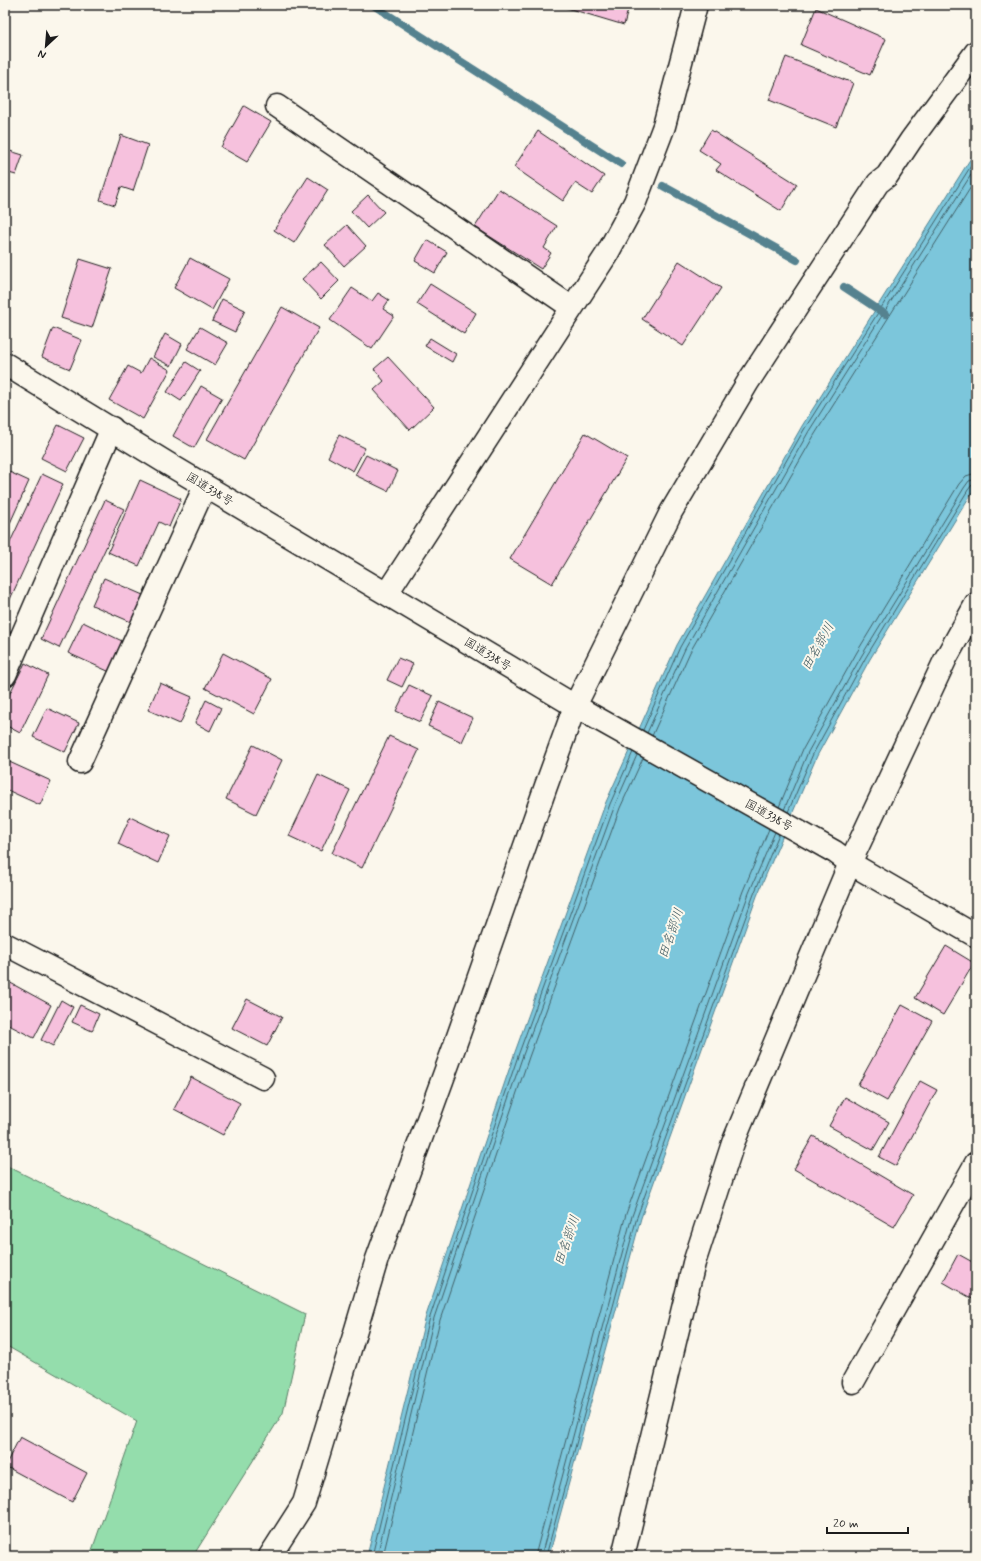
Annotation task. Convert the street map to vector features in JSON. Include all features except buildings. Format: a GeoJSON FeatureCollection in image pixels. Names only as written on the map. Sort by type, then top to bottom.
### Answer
{"type":"FeatureCollection","features":[{"type":"Feature","properties":{"kind":"main road"},"geometry":{"type":"LineString","coordinates":[[386,593],[607,254],[635,202],[664,126],[696,5]]}},
{"type":"Feature","properties":{"kind":"main road"},"geometry":{"type":"LineString","coordinates":[[270,1556],[304,1503],[377,1258],[455,1045],[575,706],[671,512],[748,382],[878,183],[887,176],[911,140],[976,52]]}},
{"type":"Feature","properties":{"kind":"main road"},"geometry":{"type":"LineString","coordinates":[[277,106],[572,307]]}},
{"type":"Feature","properties":{"kind":"main road","name":"国道338号"},"geometry":{"type":"LineString","coordinates":[[5,364],[205,486],[575,706],[976,936]]}},
{"type":"Feature","properties":{"kind":"main road"},"geometry":{"type":"LineString","coordinates":[[5,675],[112,428]]}},
{"type":"Feature","properties":{"kind":"main road"},"geometry":{"type":"LineString","coordinates":[[80,762],[205,486]]}},
{"type":"Feature","properties":{"kind":"main road"},"geometry":{"type":"LineString","coordinates":[[623,1556],[694,1263],[732,1143],[842,858],[946,658],[976,604]]}},
{"type":"Feature","properties":{"kind":"main road"},"geometry":{"type":"LineString","coordinates":[[5,944],[263,1078]]}},
{"type":"Feature","properties":{"kind":"main road"},"geometry":{"type":"LineString","coordinates":[[853,1382],[976,1164]]}},
{"type":"Feature","properties":{"kind":"green space"},"geometry":{"type":"Polygon","coordinates":[[[5,1165],[305,1314],[283,1413],[193,1556],[90,1556],[137,1421],[5,1345],[5,1165]]]}},
{"type":"Feature","properties":{"kind":"water","name":"田名部川"},"geometry":{"type":"Polygon","coordinates":[[[976,150],[976,486],[870,659],[817,756],[757,896],[641,1218],[549,1556],[367,1556],[426,1316],[515,1052],[606,802],[677,645],[802,426],[976,150]]]}},
{"type":"Feature","properties":{"kind":"waterway"},"geometry":{"type":"LineString","coordinates":[[373,5],[621,164]]}},
{"type":"Feature","properties":{"kind":"waterway"},"geometry":{"type":"LineString","coordinates":[[663,186],[797,260]]}},
{"type":"Feature","properties":{"kind":"waterway"},"geometry":{"type":"LineString","coordinates":[[844,287],[885,314]]}}]}
